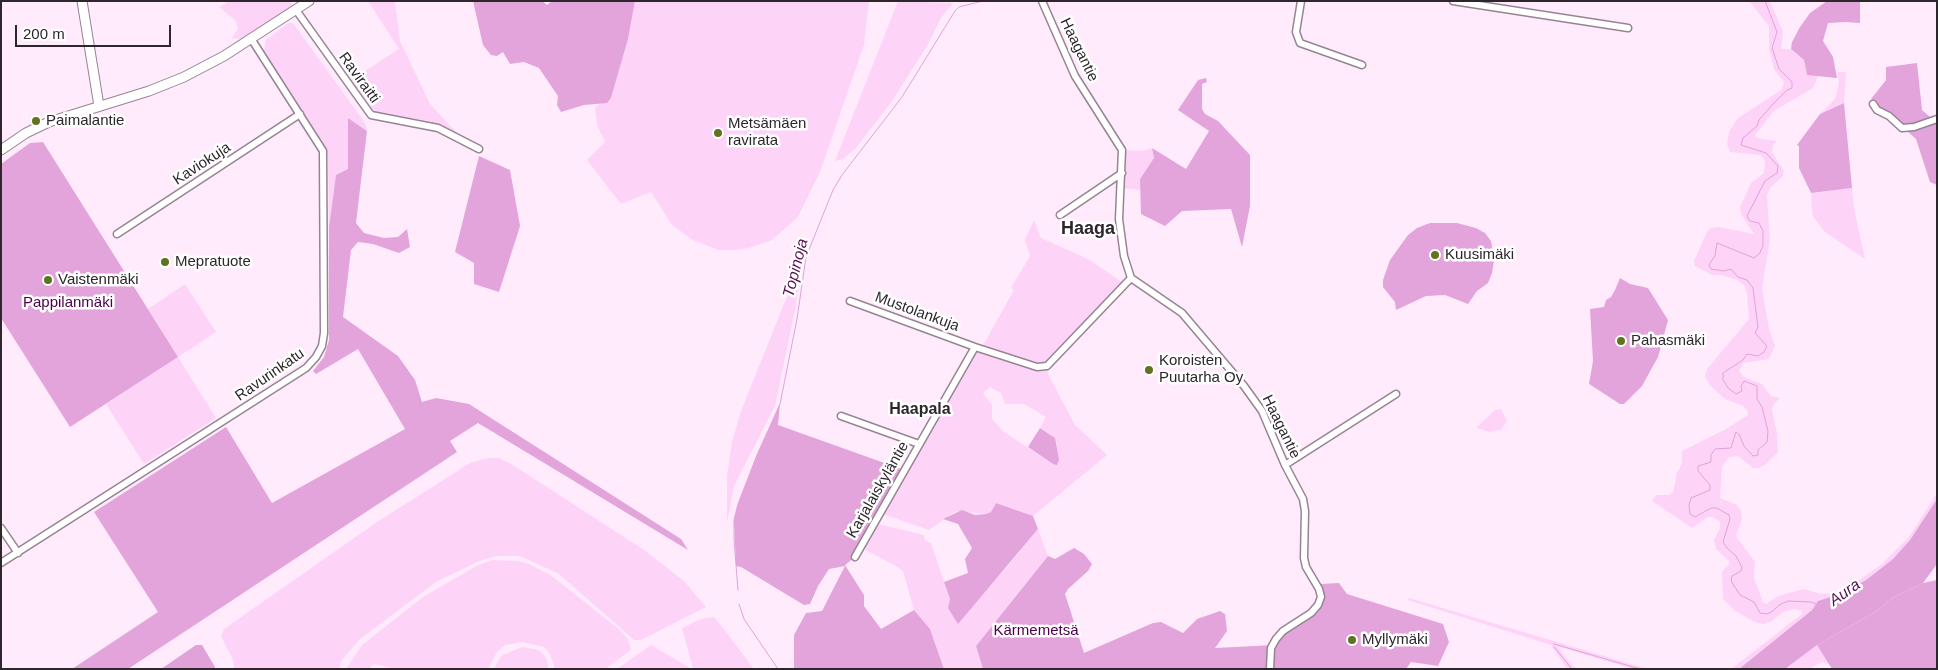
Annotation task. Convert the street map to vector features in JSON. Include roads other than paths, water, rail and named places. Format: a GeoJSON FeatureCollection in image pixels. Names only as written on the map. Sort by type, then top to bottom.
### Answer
{"type":"FeatureCollection","features":[{"type":"Feature","properties":{"kind":"main road"},"geometry":{"type":"LineString","coordinates":[[82,1],[100,106]]}},
{"type":"Feature","properties":{"kind":"main road"},"geometry":{"type":"LineString","coordinates":[[1,150],[49,122],[149,91],[184,77],[252,40],[309,1]]}},
{"type":"Feature","properties":{"kind":"street","name":"Haagantie"},"geometry":{"type":"LineString","coordinates":[[1042,1],[1075,76],[1122,150],[1120,238],[1131,278],[1182,313],[1244,386],[1262,411],[1285,465],[1303,499],[1305,511],[1304,558],[1306,567],[1319,589],[1321,598],[1311,613],[1276,639],[1271,648],[1270,669]]}},
{"type":"Feature","properties":{"kind":"street"},"geometry":{"type":"LineString","coordinates":[[1301,1],[1296,32],[1300,43],[1362,65]]}},
{"type":"Feature","properties":{"kind":"street"},"geometry":{"type":"LineString","coordinates":[[1453,1],[1628,28]]}},
{"type":"Feature","properties":{"kind":"street","name":"Raviraitti"},"geometry":{"type":"LineString","coordinates":[[296,10],[371,115],[431,126],[480,150]]}},
{"type":"Feature","properties":{"kind":"street","name":"Ravurinkatu"},"geometry":{"type":"LineString","coordinates":[[1,563],[306,368],[316,357],[322,346],[324,333],[325,162],[323,151],[252,40]]}},
{"type":"Feature","properties":{"kind":"street"},"geometry":{"type":"LineString","coordinates":[[1873,104],[1877,110],[1890,116],[1902,128],[1914,127],[1937,119]]}},
{"type":"Feature","properties":{"kind":"street","name":"Kaviokuja"},"geometry":{"type":"LineString","coordinates":[[117,234],[300,114]]}},
{"type":"Feature","properties":{"kind":"street"},"geometry":{"type":"LineString","coordinates":[[1060,215],[1122,173]]}},
{"type":"Feature","properties":{"kind":"street"},"geometry":{"type":"LineString","coordinates":[[975,347],[1037,367],[1047,366],[1131,278]]}},
{"type":"Feature","properties":{"kind":"street","name":"Mustolankuja"},"geometry":{"type":"LineString","coordinates":[[850,301],[975,347]]}},
{"type":"Feature","properties":{"kind":"street","name":"Karjalaiskyläntie"},"geometry":{"type":"LineString","coordinates":[[855,557],[975,347]]}},
{"type":"Feature","properties":{"kind":"street"},"geometry":{"type":"LineString","coordinates":[[1285,465],[1396,394]]}},
{"type":"Feature","properties":{"kind":"street"},"geometry":{"type":"LineString","coordinates":[[841,416],[919,444]]}},
{"type":"Feature","properties":{"kind":"street"},"geometry":{"type":"LineString","coordinates":[[1,528],[18,553]]}},
{"type":"Feature","properties":{"kind":"water","name":"Aura"},"geometry":{"type":"Polygon","coordinates":[[[1937,499],[1937,564],[1923,583],[1892,598],[1877,611],[1817,645],[1785,669],[1739,669],[1812,610],[1818,601],[1842,593],[1866,580],[1893,559],[1910,540],[1937,499]]]}},
{"type":"Feature","properties":{"kind":"water"},"geometry":{"type":"Polygon","coordinates":[[[196,645],[202,645],[215,667],[214,669],[161,669],[196,645]]]}},
{"type":"Feature","properties":{"kind":"waterway","name":"Topinoja"},"geometry":{"type":"LineString","coordinates":[[738,590],[734,520],[738,504],[757,455],[780,404],[797,319],[806,257],[833,190],[842,175],[902,97],[955,11],[959,7],[983,1]]}},
{"type":"Feature","properties":{"kind":"waterway"},"geometry":{"type":"LineString","coordinates":[[1765,1],[1777,32],[1772,48],[1779,69],[1792,82],[1792,88],[1787,90],[1773,104],[1759,120],[1757,126],[1743,138],[1741,145],[1766,153],[1778,166],[1777,173],[1765,181],[1747,216],[1750,221],[1759,223],[1763,231],[1763,245],[1760,253],[1754,258],[1717,243],[1715,256],[1709,265],[1711,269],[1724,271],[1731,269],[1738,277],[1747,280],[1753,288],[1758,327],[1755,333],[1767,346],[1764,352],[1758,356],[1747,354],[1743,360],[1723,373],[1723,380],[1729,389],[1736,394],[1742,391],[1741,386],[1744,381],[1757,386],[1757,399],[1762,407],[1768,431],[1767,442],[1758,450],[1758,455],[1753,456],[1744,446],[1739,434],[1736,432],[1731,448],[1715,449],[1711,455],[1711,462],[1698,466],[1698,471],[1710,485],[1710,490],[1691,498],[1689,505],[1690,514],[1695,517],[1711,508],[1717,508],[1729,515],[1730,519],[1723,542],[1736,556],[1742,567],[1741,571],[1732,576],[1731,581],[1740,595],[1754,602],[1760,613],[1767,614],[1788,601],[1816,604]]}},
{"type":"Feature","properties":{"kind":"waterway","name":"Topinoja"},"geometry":{"type":"LineString","coordinates":[[739,604],[744,619],[778,669]]}},
{"type":"Feature","properties":{"kind":"waterway"},"geometry":{"type":"LineString","coordinates":[[1554,644],[1640,669]]}},
{"type":"Feature","properties":{"kind":"waterway"},"geometry":{"type":"LineString","coordinates":[[1554,647],[1572,669]]}},
{"type":"Feature","properties":{"kind":"place","name":"Paimalantie"},"geometry":{"type":"Point","coordinates":[36,121]}},
{"type":"Feature","properties":{"kind":"place","name":"Metsämäen ravirata"},"geometry":{"type":"Point","coordinates":[718,133]}},
{"type":"Feature","properties":{"kind":"place","name":"Kuusimäki"},"geometry":{"type":"Point","coordinates":[1435,255]}},
{"type":"Feature","properties":{"kind":"place","name":"Mepratuote"},"geometry":{"type":"Point","coordinates":[165,262]}},
{"type":"Feature","properties":{"kind":"place","name":"Vaistenmäki"},"geometry":{"type":"Point","coordinates":[48,280]}},
{"type":"Feature","properties":{"kind":"place","name":"Pahasmäki"},"geometry":{"type":"Point","coordinates":[1621,341]}},
{"type":"Feature","properties":{"kind":"place","name":"Koroisten Puutarha Oy"},"geometry":{"type":"Point","coordinates":[1149,370]}},
{"type":"Feature","properties":{"kind":"place","name":"Myllymäki"},"geometry":{"type":"Point","coordinates":[1352,640]}},
{"type":"Feature","properties":{"kind":"district","name":"Haaga"},"geometry":{"type":"Point","coordinates":[1088,229]}},
{"type":"Feature","properties":{"kind":"district","name":"Haapala"},"geometry":{"type":"Point","coordinates":[920,410]}},
{"type":"Feature","properties":{"kind":"park label","name":"Pappilanmäki"},"geometry":{"type":"Point","coordinates":[68,303]}},
{"type":"Feature","properties":{"kind":"park label","name":"Kärmemetsä"},"geometry":{"type":"Point","coordinates":[1036,631]}}]}
